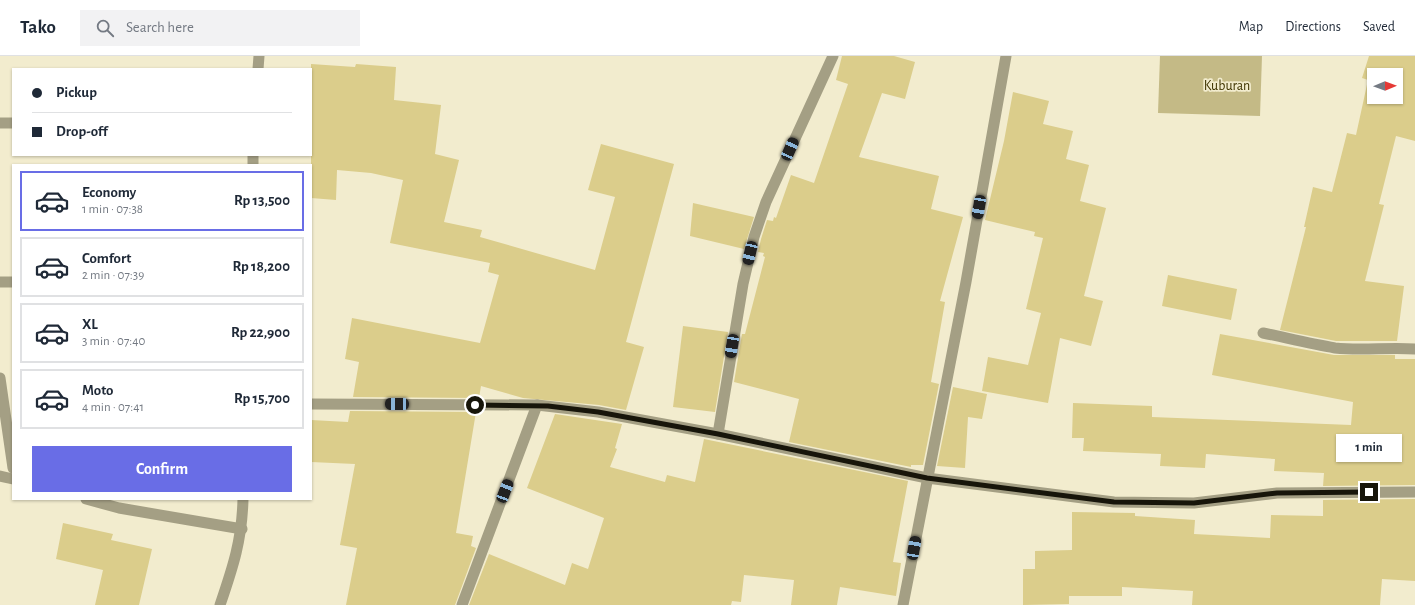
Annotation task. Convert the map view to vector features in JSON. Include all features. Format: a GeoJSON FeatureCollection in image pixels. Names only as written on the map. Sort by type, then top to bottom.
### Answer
{"type":"FeatureCollection","features":[{"type":"Feature","properties":{"kind":"street"},"geometry":{"type":"LineString","coordinates":[[258,68],[259,56]]}},
{"type":"Feature","properties":{"kind":"street"},"geometry":{"type":"LineString","coordinates":[[718,434],[743,284],[754,237],[766,202],[833,56]]}},
{"type":"Feature","properties":{"kind":"street"},"geometry":{"type":"LineString","coordinates":[[903,605],[966,282],[1006,56]]}},
{"type":"Feature","properties":{"kind":"street"},"geometry":{"type":"LineString","coordinates":[[0,123],[12,122]]}},
{"type":"Feature","properties":{"kind":"street"},"geometry":{"type":"LineString","coordinates":[[0,282],[12,282]]}},
{"type":"Feature","properties":{"kind":"street"},"geometry":{"type":"LineString","coordinates":[[1263,333],[1336,348],[1415,348]]}},
{"type":"Feature","properties":{"kind":"street"},"geometry":{"type":"LineString","coordinates":[[0,378],[12,461]]}},
{"type":"Feature","properties":{"kind":"street"},"geometry":{"type":"LineString","coordinates":[[312,404],[537,405],[598,412],[718,434],[927,478],[1114,502],[1194,503],[1277,493],[1415,492]]}},
{"type":"Feature","properties":{"kind":"street"},"geometry":{"type":"LineString","coordinates":[[462,605],[537,405]]}},
{"type":"Feature","properties":{"kind":"street"},"geometry":{"type":"LineString","coordinates":[[0,476],[12,479]]}},
{"type":"Feature","properties":{"kind":"street"},"geometry":{"type":"LineString","coordinates":[[93,500],[242,529]]}},
{"type":"Feature","properties":{"kind":"street"},"geometry":{"type":"LineString","coordinates":[[220,605],[235,561],[242,529],[243,500]]}},
{"type":"Feature","properties":{"kind":"green space","name":"Kuburan"},"geometry":{"type":"Polygon","coordinates":[[[1160,56],[1262,56],[1260,116],[1158,113],[1160,56]]]}},
{"type":"Feature","properties":{"kind":"building"},"geometry":{"type":"Polygon","coordinates":[[[842,56],[894,56],[915,62],[905,99],[882,93],[859,157],[939,176],[931,209],[963,217],[940,301],[945,302],[931,382],[939,384],[923,465],[911,465],[911,467],[789,442],[799,399],[734,382],[742,334],[745,334],[765,257],[763,256],[764,253],[758,252],[767,220],[773,221],[774,217],[776,218],[791,175],[814,183],[848,84],[836,80],[842,56]]]}},
{"type":"Feature","properties":{"kind":"building"},"geometry":{"type":"Polygon","coordinates":[[[1369,56],[1415,56],[1415,141],[1396,136],[1379,204],[1384,205],[1365,281],[1404,286],[1397,341],[1336,341],[1280,330],[1306,227],[1304,227],[1313,187],[1332,192],[1347,133],[1356,135],[1367,85],[1367,104],[1403,104],[1403,68],[1367,68],[1367,80],[1362,78],[1369,56]]]}},
{"type":"Feature","properties":{"kind":"building"},"geometry":{"type":"Polygon","coordinates":[[[311,64],[355,67],[356,64],[396,67],[394,100],[441,105],[435,154],[459,160],[444,222],[482,230],[480,237],[595,270],[615,197],[588,190],[601,144],[674,164],[626,342],[644,347],[626,410],[599,405],[523,398],[481,386],[479,398],[353,397],[359,362],[345,359],[352,318],[480,343],[499,275],[488,272],[490,263],[390,243],[403,180],[371,173],[337,170],[336,200],[312,198],[311,64]]]}},
{"type":"Feature","properties":{"kind":"building"},"geometry":{"type":"Polygon","coordinates":[[[1013,92],[1049,101],[1043,124],[1073,131],[1066,159],[1089,165],[1080,201],[1106,208],[1084,296],[1103,301],[1091,346],[1060,338],[1048,403],[982,391],[988,357],[1028,365],[1041,313],[1026,309],[1043,238],[1034,236],[1035,232],[985,220],[1004,141],[1013,92]]]}},
{"type":"Feature","properties":{"kind":"building"},"geometry":{"type":"Polygon","coordinates":[[[693,203],[754,217],[744,249],[690,236],[693,203]]]}},
{"type":"Feature","properties":{"kind":"building"},"geometry":{"type":"Polygon","coordinates":[[[1168,275],[1237,289],[1231,320],[1162,306],[1168,275]]]}},
{"type":"Feature","properties":{"kind":"building"},"geometry":{"type":"Polygon","coordinates":[[[683,326],[728,332],[715,412],[673,407],[683,326]]]}},
{"type":"Feature","properties":{"kind":"building"},"geometry":{"type":"Polygon","coordinates":[[[1220,334],[1334,355],[1395,355],[1395,359],[1415,359],[1415,485],[1323,486],[1324,473],[1274,471],[1275,459],[1206,454],[1205,468],[1160,466],[1161,454],[1083,451],[1084,438],[1072,438],[1073,403],[1152,406],[1152,417],[1351,425],[1353,402],[1212,375],[1220,334]]]}},
{"type":"Feature","properties":{"kind":"building"},"geometry":{"type":"Polygon","coordinates":[[[953,387],[987,394],[982,419],[968,417],[965,468],[937,466],[953,387]]]}},
{"type":"Feature","properties":{"kind":"building"},"geometry":{"type":"Polygon","coordinates":[[[350,411],[476,412],[456,533],[473,536],[471,546],[476,548],[455,605],[346,605],[357,548],[340,545],[355,464],[312,462],[312,420],[348,422],[350,411]]]}},
{"type":"Feature","properties":{"kind":"building"},"geometry":{"type":"Polygon","coordinates":[[[555,414],[622,424],[615,448],[617,449],[610,467],[665,482],[667,475],[695,482],[704,439],[908,481],[893,562],[901,563],[896,596],[840,587],[837,605],[791,605],[794,580],[744,575],[741,602],[732,601],[731,605],[469,605],[489,554],[565,585],[572,563],[588,569],[604,518],[527,488],[555,414]]]}},
{"type":"Feature","properties":{"kind":"building"},"geometry":{"type":"Polygon","coordinates":[[[1415,499],[1415,581],[1382,579],[1380,605],[1192,605],[1193,591],[1122,587],[1122,596],[1069,596],[1069,604],[1023,605],[1023,569],[1035,569],[1035,551],[1072,550],[1072,512],[1135,513],[1135,516],[1195,520],[1194,534],[1270,538],[1271,515],[1323,516],[1323,500],[1415,499]]]}},
{"type":"Feature","properties":{"kind":"building"},"geometry":{"type":"Polygon","coordinates":[[[63,523],[113,534],[111,540],[152,549],[139,605],[95,605],[103,570],[56,559],[63,523]]]}},
{"type":"Feature","properties":{"kind":"route"},"geometry":{"type":"LineString","coordinates":[[475,405],[537,405],[569,407],[718,434],[927,478],[1114,502],[1194,503],[1248,495],[1277,493],[1369,492]]}}]}
